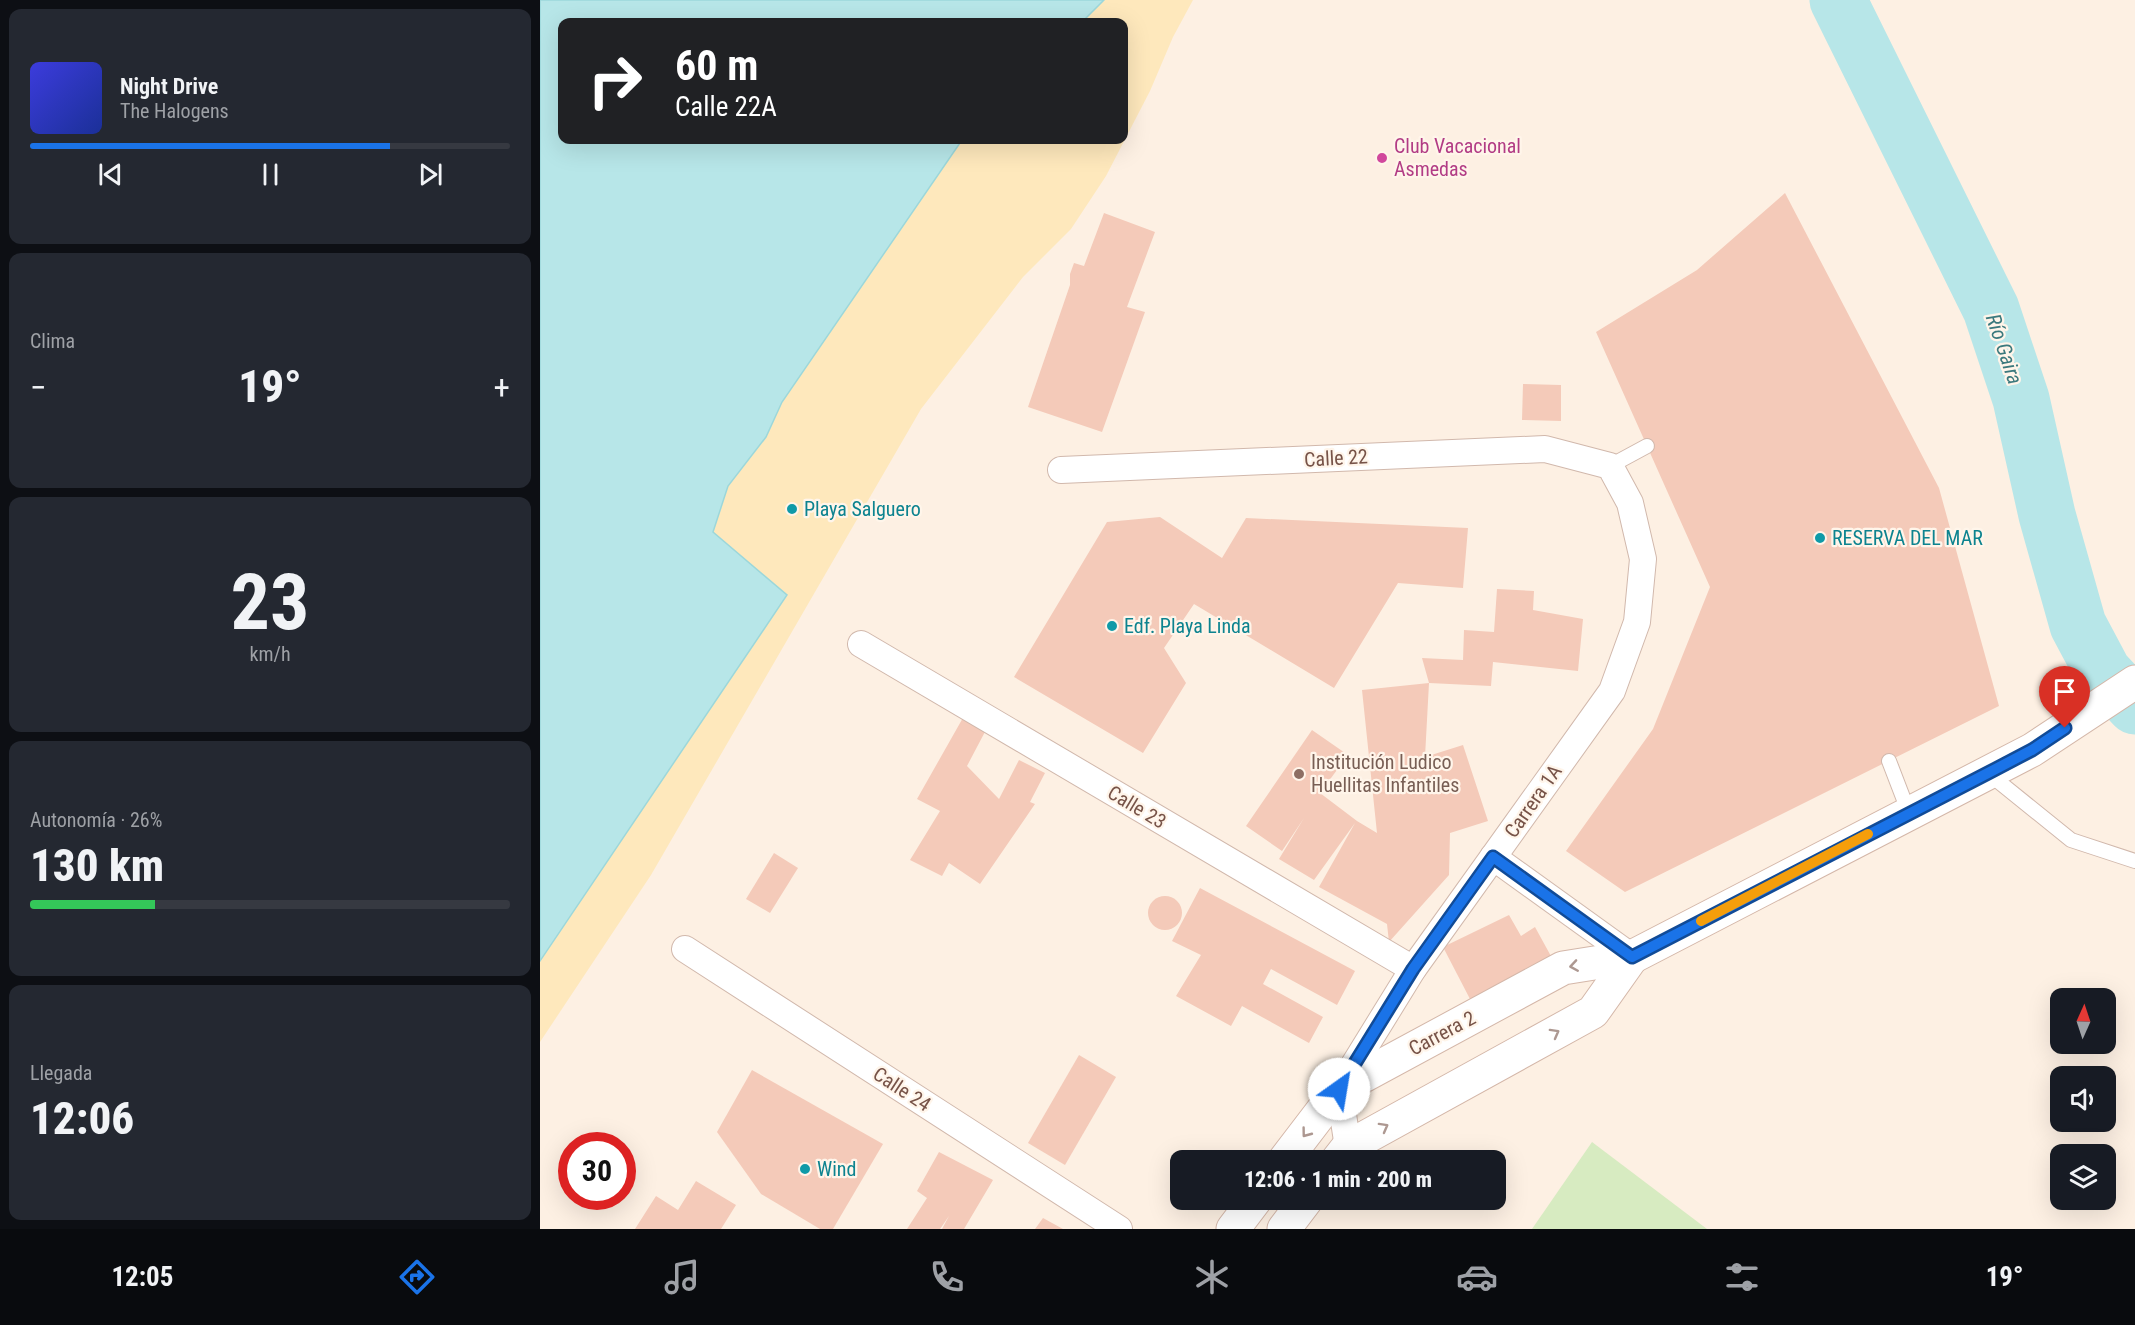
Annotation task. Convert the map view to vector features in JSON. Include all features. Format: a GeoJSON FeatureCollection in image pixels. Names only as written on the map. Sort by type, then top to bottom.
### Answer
{"type":"FeatureCollection","features":[{"type":"Feature","properties":{"kind":"street","name":"Calle 22"},"geometry":{"type":"LineString","coordinates":[[1061,470],[1545,449],[1610,466]]}},
{"type":"Feature","properties":{"kind":"street","name":"Carrera 1A"},"geometry":{"type":"LineString","coordinates":[[1339,1089],[1413,969],[1612,690],[1637,621],[1643,559],[1630,503],[1610,466]]}},
{"type":"Feature","properties":{"kind":"street","name":"Calle 23"},"geometry":{"type":"LineString","coordinates":[[861,644],[1413,969]]}},
{"type":"Feature","properties":{"kind":"street","name":"Carrera 2"},"geometry":{"type":"LineString","coordinates":[[1292,1150],[1339,1089],[1563,968],[1632,957],[2032,750],[2135,682]]}},
{"type":"Feature","properties":{"kind":"street"},"geometry":{"type":"LineString","coordinates":[[1493,857],[1632,957]]}},
{"type":"Feature","properties":{"kind":"street","name":"Calle 24"},"geometry":{"type":"LineString","coordinates":[[685,949],[1119,1229]]}},
{"type":"Feature","properties":{"kind":"street","name":"Carrera 2"},"geometry":{"type":"LineString","coordinates":[[1350,1150],[1593,1012],[1632,957]]}},
{"type":"Feature","properties":{"kind":"street"},"geometry":{"type":"LineString","coordinates":[[1339,1089],[1343,1150]]}},
{"type":"Feature","properties":{"kind":"street"},"geometry":{"type":"LineString","coordinates":[[1233,1229],[1247,1210]]}},
{"type":"Feature","properties":{"kind":"street"},"geometry":{"type":"LineString","coordinates":[[1284,1229],[1298,1210]]}},
{"type":"Feature","properties":{"kind":"lane"},"geometry":{"type":"LineString","coordinates":[[1610,466],[1647,446]]}},
{"type":"Feature","properties":{"kind":"lane"},"geometry":{"type":"LineString","coordinates":[[1889,761],[1909,813]]}},
{"type":"Feature","properties":{"kind":"lane"},"geometry":{"type":"LineString","coordinates":[[1988,773],[2071,840],[2135,861]]}},
{"type":"Feature","properties":{"kind":"green space"},"geometry":{"type":"Polygon","coordinates":[[[1592,1142],[1707,1229],[1532,1229],[1592,1142]]]}},
{"type":"Feature","properties":{"kind":"sand","name":"Playa Salguero"},"geometry":{"type":"Polygon","coordinates":[[[1104,0],[1193,0],[1128,134],[1128,18],[1086,18],[1104,0]]]}},
{"type":"Feature","properties":{"kind":"sand","name":"Playa Salguero"},"geometry":{"type":"Polygon","coordinates":[[[959,144],[1123,144],[1106,176],[1071,229],[1023,277],[921,409],[651,875],[540,1042],[540,961],[787,595],[713,532],[728,486],[766,437],[782,402],[959,144]]]}},
{"type":"Feature","properties":{"kind":"water"},"geometry":{"type":"Polygon","coordinates":[[[540,0],[1104,0],[1086,18],[558,18],[558,144],[959,144],[782,402],[766,437],[728,486],[713,532],[787,595],[540,961],[540,0]]]}},
{"type":"Feature","properties":{"kind":"building","name":"RESERVA DEL MAR"},"geometry":{"type":"Polygon","coordinates":[[[1785,193],[1939,488],[1999,706],[1625,892],[1566,851],[1653,729],[1710,587],[1596,332],[1697,270],[1785,193]]]}},
{"type":"Feature","properties":{"kind":"building"},"geometry":{"type":"Polygon","coordinates":[[[1104,213],[1155,232],[1127,307],[1145,312],[1102,432],[1028,407],[1070,285],[1070,274],[1074,263],[1084,266],[1104,213]]]}},
{"type":"Feature","properties":{"kind":"building"},"geometry":{"type":"Polygon","coordinates":[[[1523,384],[1561,385],[1561,421],[1522,420],[1523,384]]]}},
{"type":"Feature","properties":{"kind":"building"},"geometry":{"type":"Polygon","coordinates":[[[1160,517],[1222,558],[1246,518],[1468,528],[1463,588],[1398,583],[1334,688],[1194,604],[1164,648],[1186,683],[1143,753],[1014,677],[1107,522],[1160,517]]]}},
{"type":"Feature","properties":{"kind":"building"},"geometry":{"type":"Polygon","coordinates":[[[1497,589],[1534,591],[1533,610],[1583,619],[1578,671],[1493,662],[1491,686],[1429,683],[1422,658],[1463,660],[1464,630],[1494,632],[1497,589]]]}},
{"type":"Feature","properties":{"kind":"building"},"geometry":{"type":"Polygon","coordinates":[[[1429,683],[1425,757],[1463,745],[1488,821],[1450,833],[1449,875],[1389,942],[1387,924],[1319,887],[1355,823],[1314,880],[1279,859],[1304,818],[1282,851],[1246,826],[1312,730],[1348,755],[1320,793],[1377,833],[1362,690],[1429,683]]]}},
{"type":"Feature","properties":{"kind":"building"},"geometry":{"type":"Polygon","coordinates":[[[964,716],[987,728],[967,766],[999,799],[1019,760],[1045,773],[1030,802],[1035,804],[980,884],[949,863],[942,876],[910,860],[940,811],[917,799],[964,716]]]}},
{"type":"Feature","properties":{"kind":"building"},"geometry":{"type":"Polygon","coordinates":[[[774,853],[798,868],[770,913],[746,899],[774,853]]]}},
{"type":"Feature","properties":{"kind":"building"},"geometry":{"type":"Polygon","coordinates":[[[1200,888],[1355,971],[1337,1005],[1271,969],[1263,984],[1323,1017],[1309,1043],[1242,1006],[1231,1026],[1176,996],[1201,955],[1172,941],[1200,888]]]}},
{"type":"Feature","properties":{"kind":"building"},"geometry":{"type":"Polygon","coordinates":[[[1165,896],[1177,901],[1182,913],[1177,925],[1165,930],[1153,925],[1148,913],[1153,901],[1165,896]]]}},
{"type":"Feature","properties":{"kind":"building"},"geometry":{"type":"Polygon","coordinates":[[[1509,915],[1521,936],[1535,927],[1552,958],[1470,999],[1443,947],[1509,915]]]}},
{"type":"Feature","properties":{"kind":"building"},"geometry":{"type":"Polygon","coordinates":[[[1079,1055],[1116,1077],[1065,1165],[1028,1143],[1079,1055]]]}},
{"type":"Feature","properties":{"kind":"building","name":"Wind"},"geometry":{"type":"Polygon","coordinates":[[[752,1070],[883,1144],[833,1229],[820,1229],[761,1194],[717,1132],[752,1070]]]}},
{"type":"Feature","properties":{"kind":"building"},"geometry":{"type":"Polygon","coordinates":[[[939,1152],[993,1180],[964,1229],[942,1229],[949,1216],[940,1229],[907,1229],[927,1198],[917,1191],[939,1152]]]}},
{"type":"Feature","properties":{"kind":"building"},"geometry":{"type":"Polygon","coordinates":[[[696,1181],[736,1205],[721,1229],[635,1229],[656,1196],[678,1210],[696,1181]]]}},
{"type":"Feature","properties":{"kind":"building"},"geometry":{"type":"Polygon","coordinates":[[[1043,1218],[1063,1229],[1035,1229],[1043,1218]]]}},
{"type":"Feature","properties":{"kind":"waterway","name":"Río Gaira"},"geometry":{"type":"LineString","coordinates":[[1838,0],[1991,309],[2021,399],[2047,515],[2078,625],[2103,672],[2135,706]]}},
{"type":"Feature","properties":{"kind":"slow traffic"},"geometry":{"type":"LineString","coordinates":[[1701,921],[1868,834]]}},
{"type":"Feature","properties":{"kind":"place","name":"Club Vacacional Asmedas"},"geometry":{"type":"Point","coordinates":[1382,158]}},
{"type":"Feature","properties":{"kind":"place","name":"Playa Salguero"},"geometry":{"type":"Point","coordinates":[792,509]}},
{"type":"Feature","properties":{"kind":"place","name":"RESERVA DEL MAR"},"geometry":{"type":"Point","coordinates":[1820,538]}},
{"type":"Feature","properties":{"kind":"place","name":"Edf. Playa Linda"},"geometry":{"type":"Point","coordinates":[1112,626]}},
{"type":"Feature","properties":{"kind":"place","name":"Institución Ludico Huellitas Infantiles"},"geometry":{"type":"Point","coordinates":[1299,774]}},
{"type":"Feature","properties":{"kind":"place","name":"Wind"},"geometry":{"type":"Point","coordinates":[805,1169]}},
{"type":"Feature","properties":{"kind":"route"},"geometry":{"type":"LineString","coordinates":[[1339,1089],[1413,969],[1493,857],[1632,957],[2032,750],[2065,728]]}}]}
